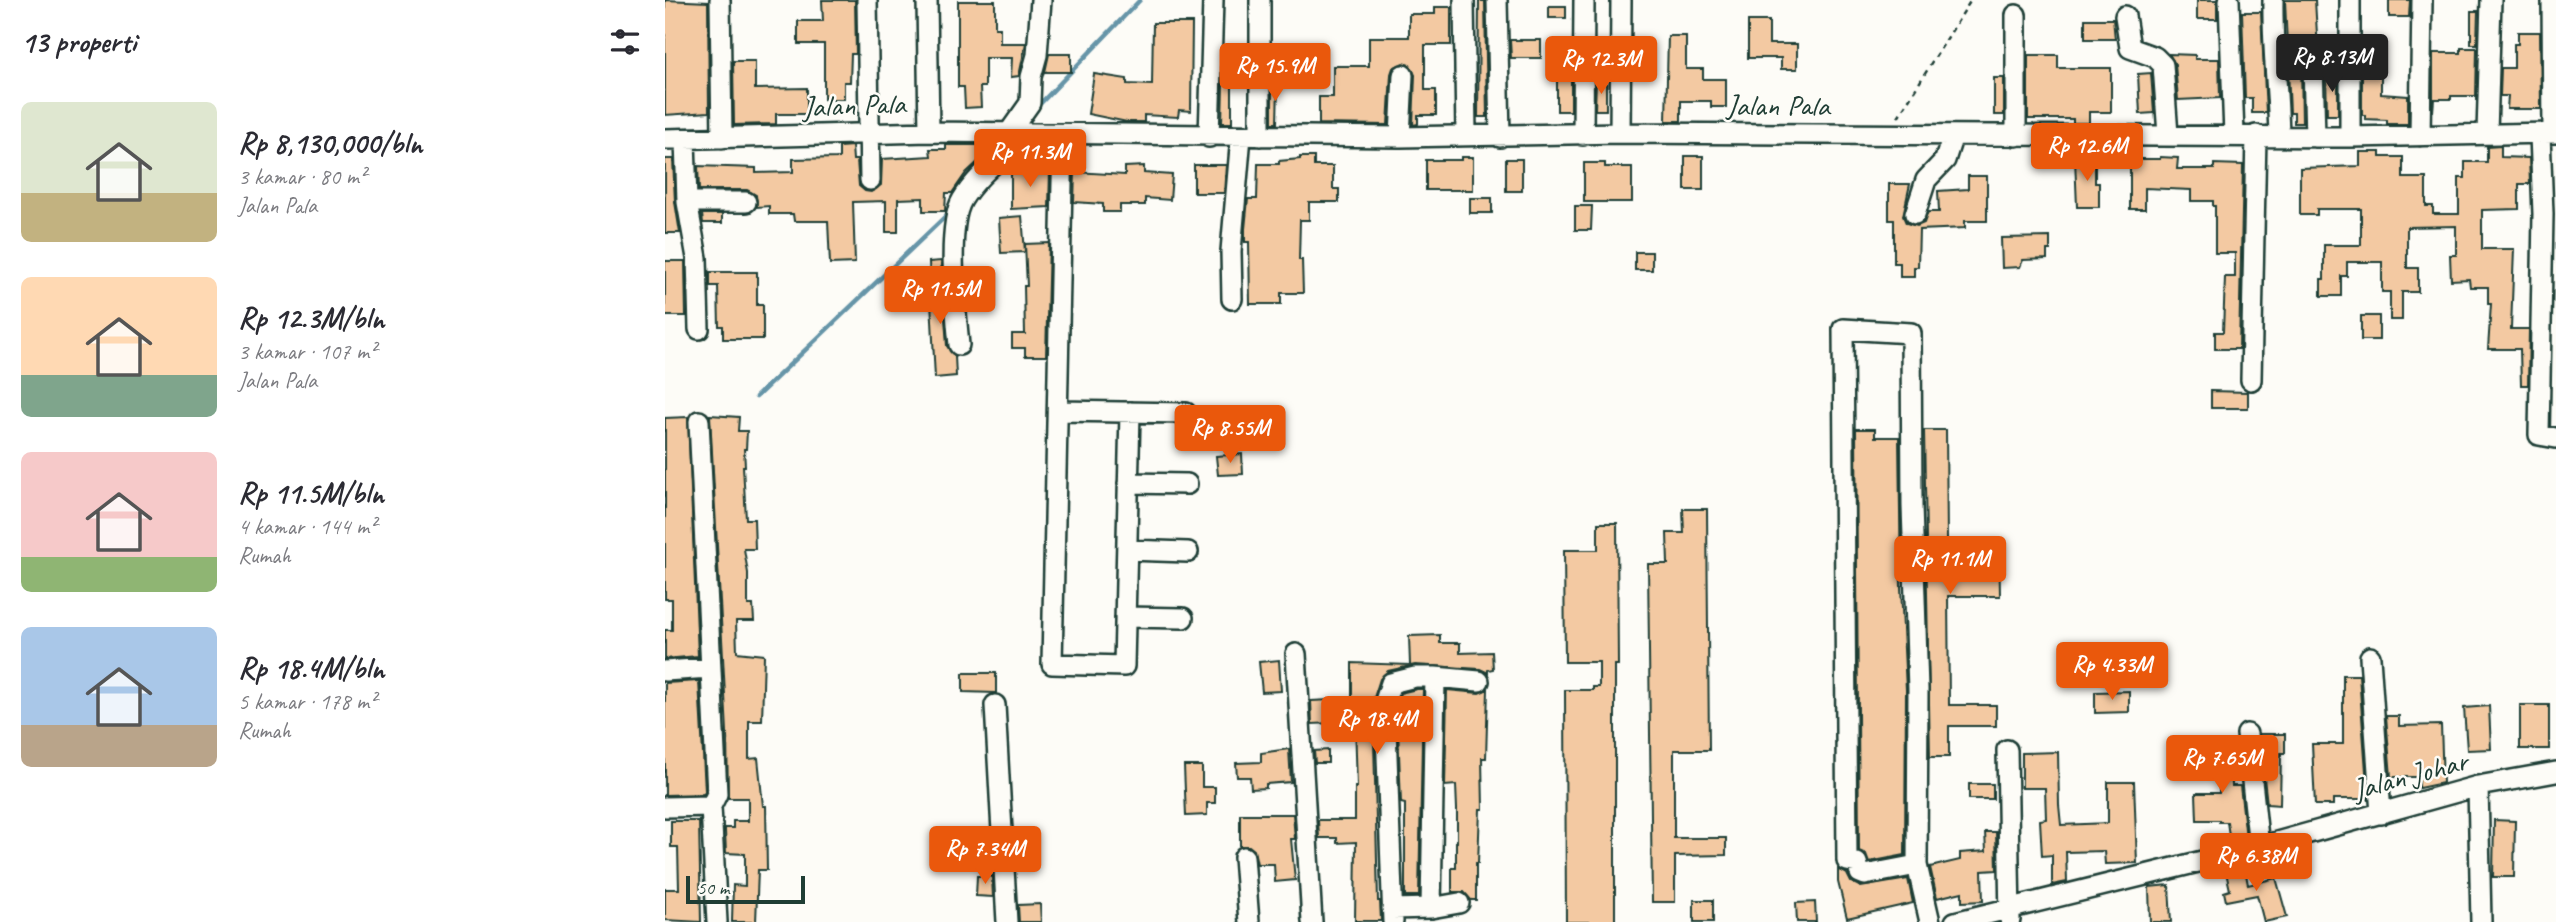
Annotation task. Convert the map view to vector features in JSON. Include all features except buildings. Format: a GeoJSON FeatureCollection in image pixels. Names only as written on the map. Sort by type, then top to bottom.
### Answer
{"type":"FeatureCollection","features":[{"type":"Feature","properties":{"kind":"street"},"geometry":{"type":"LineString","coordinates":[[720,0],[722,138]]}},
{"type":"Feature","properties":{"kind":"street"},"geometry":{"type":"LineString","coordinates":[[867,0],[870,180]]}},
{"type":"Feature","properties":{"kind":"street"},"geometry":{"type":"LineString","coordinates":[[927,0],[929,132]]}},
{"type":"Feature","properties":{"kind":"street"},"geometry":{"type":"LineString","coordinates":[[959,345],[953,265],[957,212],[968,191],[1016,134],[1030,103],[1041,0]]}},
{"type":"Feature","properties":{"kind":"street"},"geometry":{"type":"LineString","coordinates":[[1209,137],[1213,0]]}},
{"type":"Feature","properties":{"kind":"street"},"geometry":{"type":"LineString","coordinates":[[1232,299],[1231,251],[1250,136],[1260,0]]}},
{"type":"Feature","properties":{"kind":"street"},"geometry":{"type":"LineString","coordinates":[[1464,0],[1466,135]]}},
{"type":"Feature","properties":{"kind":"street"},"geometry":{"type":"LineString","coordinates":[[1497,0],[1500,137]]}},
{"type":"Feature","properties":{"kind":"street"},"geometry":{"type":"LineString","coordinates":[[1583,135],[1584,0]]}},
{"type":"Feature","properties":{"kind":"street"},"geometry":{"type":"LineString","coordinates":[[1620,133],[1621,0]]}},
{"type":"Feature","properties":{"kind":"street"},"geometry":{"type":"LineString","coordinates":[[2229,0],[2234,135]]}},
{"type":"Feature","properties":{"kind":"street"},"geometry":{"type":"LineString","coordinates":[[2273,0],[2279,136]]}},
{"type":"Feature","properties":{"kind":"street"},"geometry":{"type":"LineString","coordinates":[[2350,0],[2350,137]]}},
{"type":"Feature","properties":{"kind":"street"},"geometry":{"type":"LineString","coordinates":[[2420,136],[2422,0]]}},
{"type":"Feature","properties":{"kind":"street"},"geometry":{"type":"LineString","coordinates":[[2487,133],[2491,0]]}},
{"type":"Feature","properties":{"kind":"street"},"geometry":{"type":"LineString","coordinates":[[2553,0],[2550,133],[2543,214],[2539,435],[2556,438]]}},
{"type":"Feature","properties":{"kind":"street"},"geometry":{"type":"LineString","coordinates":[[2016,15],[2016,136]]}},
{"type":"Feature","properties":{"kind":"street"},"geometry":{"type":"LineString","coordinates":[[2126,16],[2130,48],[2153,56],[2163,65],[2168,135]]}},
{"type":"Feature","properties":{"kind":"street"},"geometry":{"type":"LineString","coordinates":[[2313,63],[2315,137]]}},
{"type":"Feature","properties":{"kind":"street"},"geometry":{"type":"LineString","coordinates":[[1400,137],[1403,75]]}},
{"type":"Feature","properties":{"kind":"street","name":"Jalan Pala"},"geometry":{"type":"LineString","coordinates":[[665,139],[929,132],[1209,137],[1500,137],[1620,133],[2350,137],[2550,133]]}},
{"type":"Feature","properties":{"kind":"street"},"geometry":{"type":"LineString","coordinates":[[1063,135],[1052,664],[1124,666],[1130,412]]}},
{"type":"Feature","properties":{"kind":"street"},"geometry":{"type":"LineString","coordinates":[[1916,214],[1926,180],[1945,160],[1953,135]]}},
{"type":"Feature","properties":{"kind":"street"},"geometry":{"type":"LineString","coordinates":[[2251,380],[2256,135]]}},
{"type":"Feature","properties":{"kind":"street"},"geometry":{"type":"LineString","coordinates":[[685,139],[687,202],[697,258],[699,329]]}},
{"type":"Feature","properties":{"kind":"street"},"geometry":{"type":"LineString","coordinates":[[687,202],[746,202]]}},
{"type":"Feature","properties":{"kind":"street"},"geometry":{"type":"LineString","coordinates":[[1917,865],[1865,874],[1860,873],[1857,863],[1847,861],[1843,329],[1911,333],[1916,506],[1917,865],[1930,922]]}},
{"type":"Feature","properties":{"kind":"street"},"geometry":{"type":"LineString","coordinates":[[1058,411],[1186,413]]}},
{"type":"Feature","properties":{"kind":"street"},"geometry":{"type":"LineString","coordinates":[[699,421],[717,794],[711,807],[717,922]]}},
{"type":"Feature","properties":{"kind":"street"},"geometry":{"type":"LineString","coordinates":[[1128,483],[1187,484]]}},
{"type":"Feature","properties":{"kind":"street"},"geometry":{"type":"LineString","coordinates":[[1127,550],[1188,552]]}},
{"type":"Feature","properties":{"kind":"street"},"geometry":{"type":"LineString","coordinates":[[1125,617],[1183,618]]}},
{"type":"Feature","properties":{"kind":"street"},"geometry":{"type":"LineString","coordinates":[[1296,654],[1312,922]]}},
{"type":"Feature","properties":{"kind":"street"},"geometry":{"type":"LineString","coordinates":[[2370,657],[2381,814]]}},
{"type":"Feature","properties":{"kind":"street"},"geometry":{"type":"LineString","coordinates":[[665,671],[709,668]]}},
{"type":"Feature","properties":{"kind":"street"},"geometry":{"type":"LineString","coordinates":[[1431,908],[1435,677]]}},
{"type":"Feature","properties":{"kind":"street"},"geometry":{"type":"LineString","coordinates":[[1459,903],[1392,916],[1385,701],[1394,681],[1435,677],[1479,681]]}},
{"type":"Feature","properties":{"kind":"street"},"geometry":{"type":"LineString","coordinates":[[995,705],[1007,922]]}},
{"type":"Feature","properties":{"kind":"street"},"geometry":{"type":"LineString","coordinates":[[2247,734],[2259,847]]}},
{"type":"Feature","properties":{"kind":"street"},"geometry":{"type":"LineString","coordinates":[[2007,750],[2011,915]]}},
{"type":"Feature","properties":{"kind":"street","name":"Jalan Johar"},"geometry":{"type":"LineString","coordinates":[[1955,922],[2011,915],[2478,786],[2556,772]]}},
{"type":"Feature","properties":{"kind":"street"},"geometry":{"type":"LineString","coordinates":[[2478,786],[2481,922]]}},
{"type":"Feature","properties":{"kind":"street"},"geometry":{"type":"LineString","coordinates":[[665,807],[711,807]]}},
{"type":"Feature","properties":{"kind":"street"},"geometry":{"type":"LineString","coordinates":[[1244,857],[1249,922]]}},
{"type":"Feature","properties":{"kind":"path"},"geometry":{"type":"LineString","coordinates":[[1887,134],[1971,0]]}},
{"type":"Feature","properties":{"kind":"waterway"},"geometry":{"type":"LineString","coordinates":[[1038,106],[1140,0]]}},
{"type":"Feature","properties":{"kind":"waterway"},"geometry":{"type":"LineString","coordinates":[[756,397],[950,212]]}}]}
